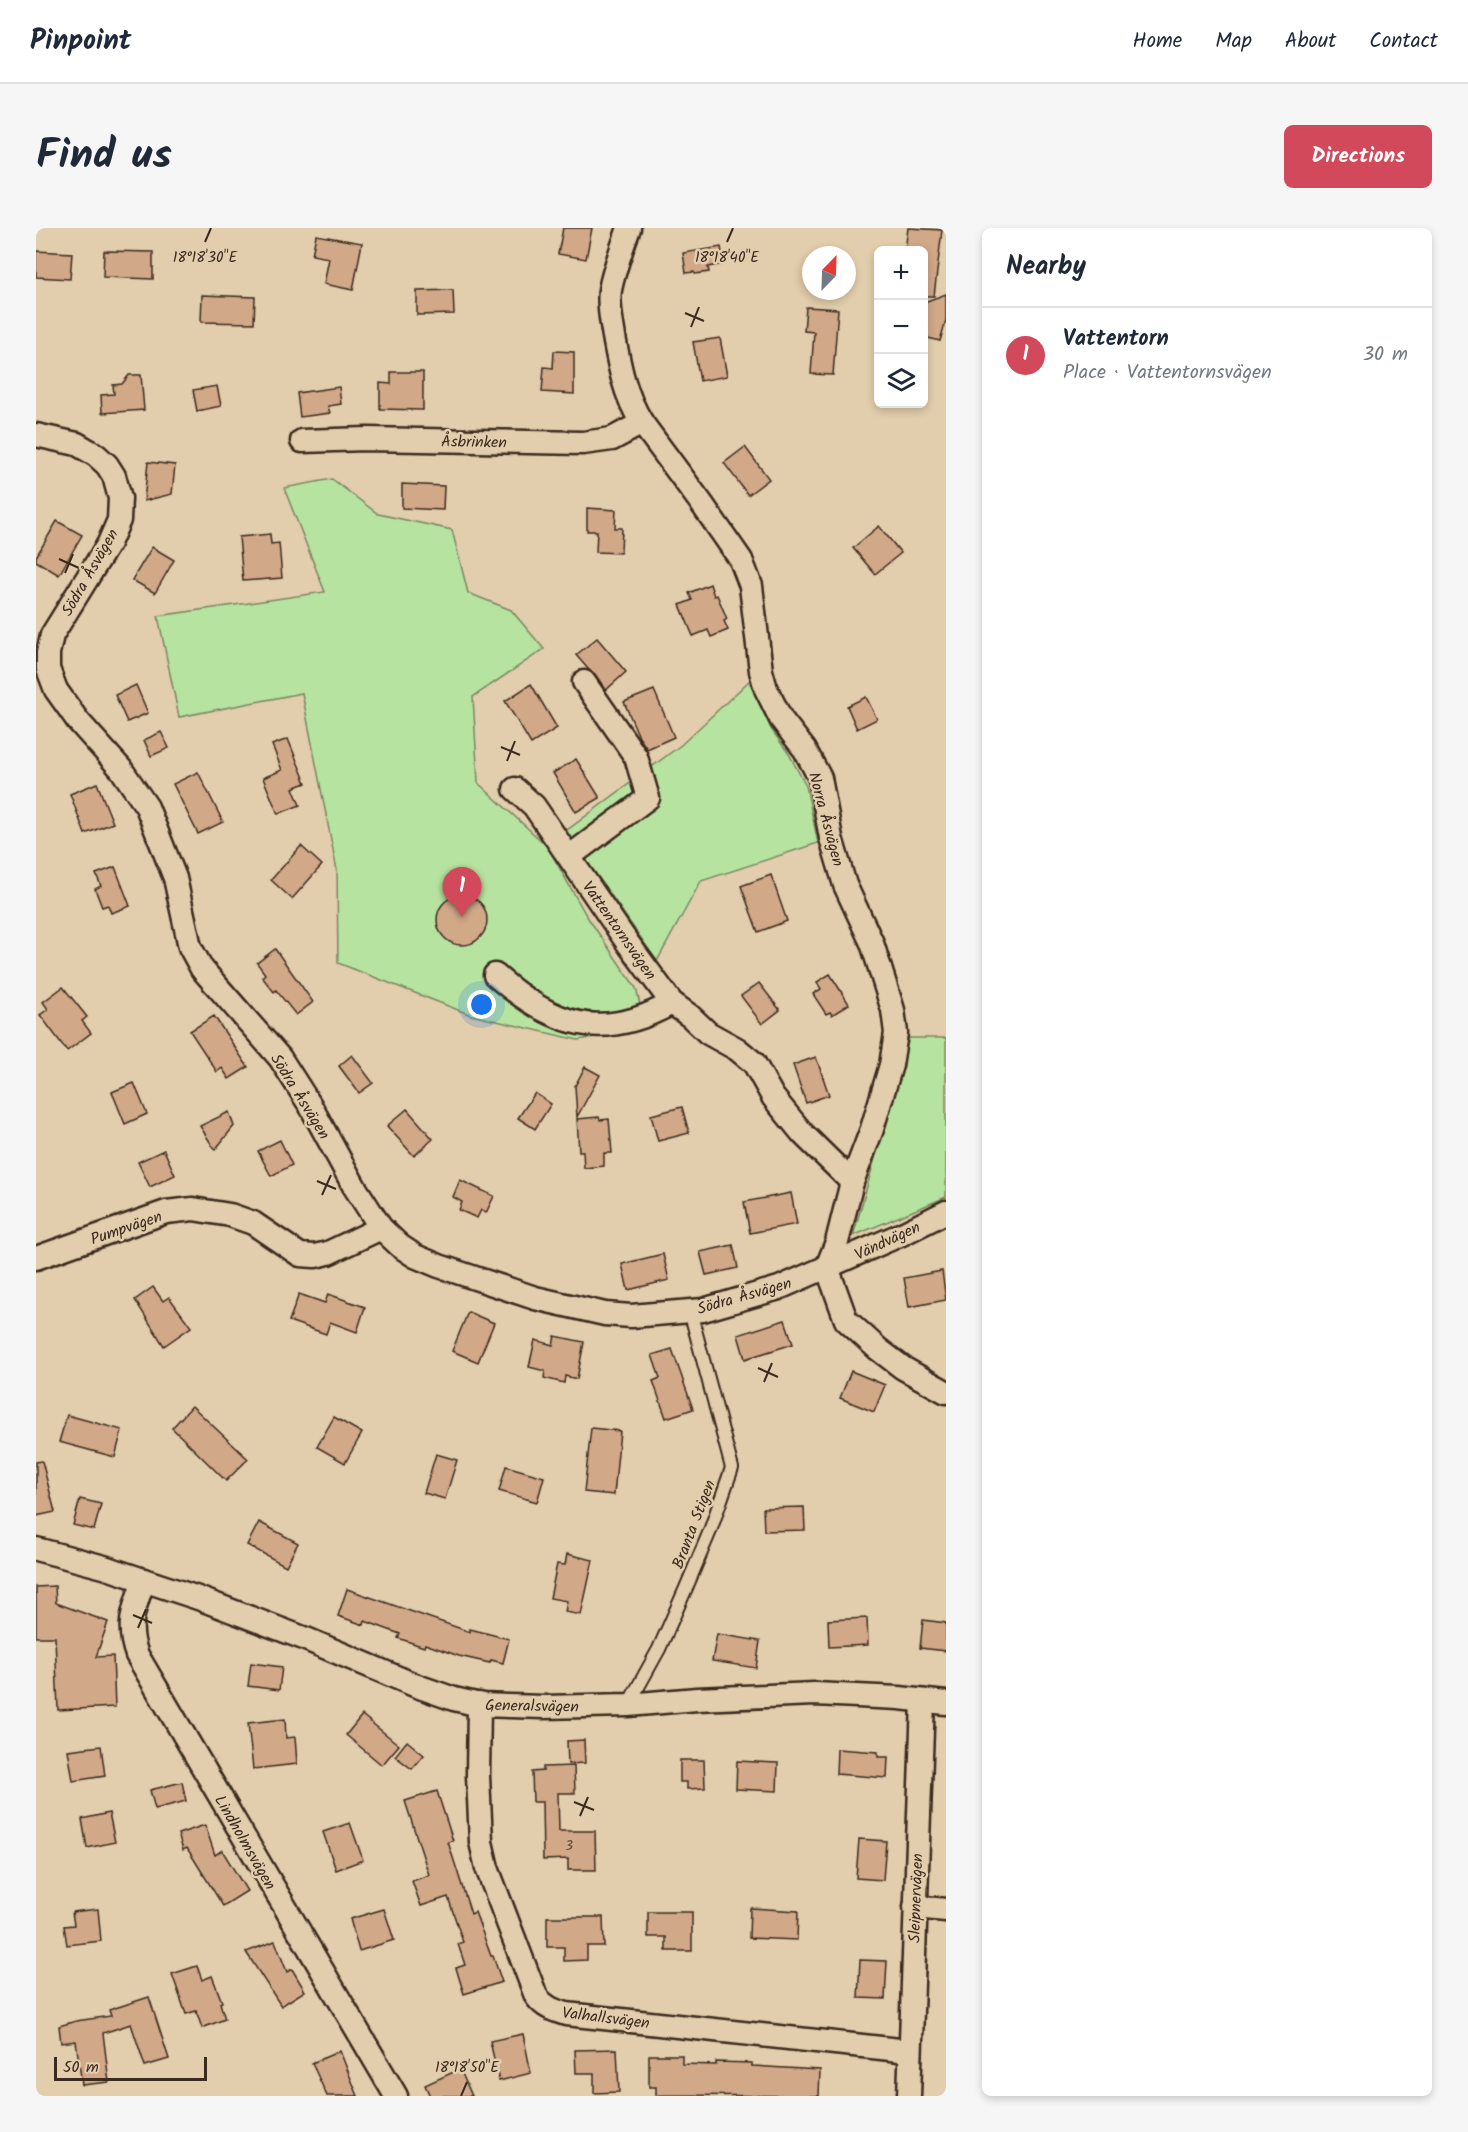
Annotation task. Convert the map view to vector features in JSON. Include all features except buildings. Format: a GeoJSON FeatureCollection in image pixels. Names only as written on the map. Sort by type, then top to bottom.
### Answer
{"type":"FeatureCollection","features":[{"type":"Feature","properties":{"kind":"street","name":"Norra Åsvägen"},"geometry":{"type":"LineString","coordinates":[[629,228],[613,275],[610,293],[610,311],[620,373],[642,423],[741,560],[751,586],[760,664],[766,689],[781,718],[805,750],[820,778],[839,867],[872,943],[892,1010],[896,1034],[891,1065],[872,1129],[852,1182],[837,1242],[828,1267]]}},
{"type":"Feature","properties":{"kind":"street","name":"Åsbrinken"},"geometry":{"type":"LineString","coordinates":[[302,441],[367,439],[583,443],[612,439],[642,423]]}},
{"type":"Feature","properties":{"kind":"street","name":"Södra Åsvägen"},"geometry":{"type":"LineString","coordinates":[[36,435],[77,444],[96,454],[110,470],[120,498],[119,520],[110,543],[52,635],[48,653],[48,669],[56,690],[78,722],[121,769],[147,807],[175,878],[190,947],[202,969],[280,1058],[381,1228],[400,1246],[415,1256],[535,1298],[614,1315],[631,1316],[703,1310],[779,1288],[828,1267]]}},
{"type":"Feature","properties":{"kind":"street"},"geometry":{"type":"LineString","coordinates":[[570,856],[648,798],[636,757],[584,682]]}},
{"type":"Feature","properties":{"kind":"street","name":"Vattentornsvägen"},"geometry":{"type":"LineString","coordinates":[[514,789],[534,806],[627,942],[672,1003],[708,1033],[737,1049],[754,1063],[773,1097],[803,1134],[852,1182]]}},
{"type":"Feature","properties":{"kind":"street"},"geometry":{"type":"LineString","coordinates":[[495,975],[520,997],[546,1012],[573,1022],[598,1027],[656,1012],[672,1003]]}},
{"type":"Feature","properties":{"kind":"street","name":"Pumpvägen"},"geometry":{"type":"LineString","coordinates":[[36,1258],[166,1212],[193,1209],[230,1215],[253,1223],[300,1255],[315,1257],[381,1228]]}},
{"type":"Feature","properties":{"kind":"street","name":"Vändvägen"},"geometry":{"type":"LineString","coordinates":[[828,1267],[946,1212]]}},
{"type":"Feature","properties":{"kind":"street"},"geometry":{"type":"LineString","coordinates":[[828,1267],[846,1320],[903,1368],[946,1392]]}},
{"type":"Feature","properties":{"kind":"street","name":"Generalsvägen"},"geometry":{"type":"LineString","coordinates":[[36,1549],[63,1555],[198,1598],[417,1686],[454,1699],[479,1704],[544,1707],[628,1705],[697,1699],[815,1694],[946,1702]]}},
{"type":"Feature","properties":{"kind":"street","name":"Lindholmsvägen"},"geometry":{"type":"LineString","coordinates":[[144,1580],[131,1621],[131,1639],[137,1655],[396,2096]]}},
{"type":"Feature","properties":{"kind":"street","name":"Sleipnervägen"},"geometry":{"type":"LineString","coordinates":[[909,2096],[923,1701]]}},
{"type":"Feature","properties":{"kind":"street","name":"Valhallsvägen"},"geometry":{"type":"LineString","coordinates":[[479,1704],[478,1776],[481,1842],[487,1868],[540,2002],[549,2009],[566,2014],[909,2051]]}},
{"type":"Feature","properties":{"kind":"street"},"geometry":{"type":"LineString","coordinates":[[915,1907],[946,1910]]}},
{"type":"Feature","properties":{"kind":"lane","name":"Branta Stigen"},"geometry":{"type":"LineString","coordinates":[[628,1705],[659,1649],[686,1588],[710,1532],[732,1468],[690,1311]]}},
{"type":"Feature","properties":{"kind":"green space"},"geometry":{"type":"Polygon","coordinates":[[[332,479],[378,514],[452,530],[468,593],[511,610],[544,649],[473,697],[478,783],[547,846],[586,915],[636,988],[646,1029],[578,1040],[471,1015],[338,963],[337,870],[302,693],[179,717],[158,616],[325,592],[284,488],[332,479]]]}},
{"type":"Feature","properties":{"kind":"green space"},"geometry":{"type":"Polygon","coordinates":[[[749,681],[771,729],[789,754],[806,786],[818,843],[701,881],[657,961],[566,831],[681,745],[749,681]]]}},
{"type":"Feature","properties":{"kind":"green space"},"geometry":{"type":"Polygon","coordinates":[[[909,1038],[946,1038],[946,1197],[853,1236],[909,1038]]]}},
{"type":"Feature","properties":{"kind":"place","name":"Vattentorn"},"geometry":{"type":"Point","coordinates":[462,917]}}]}
